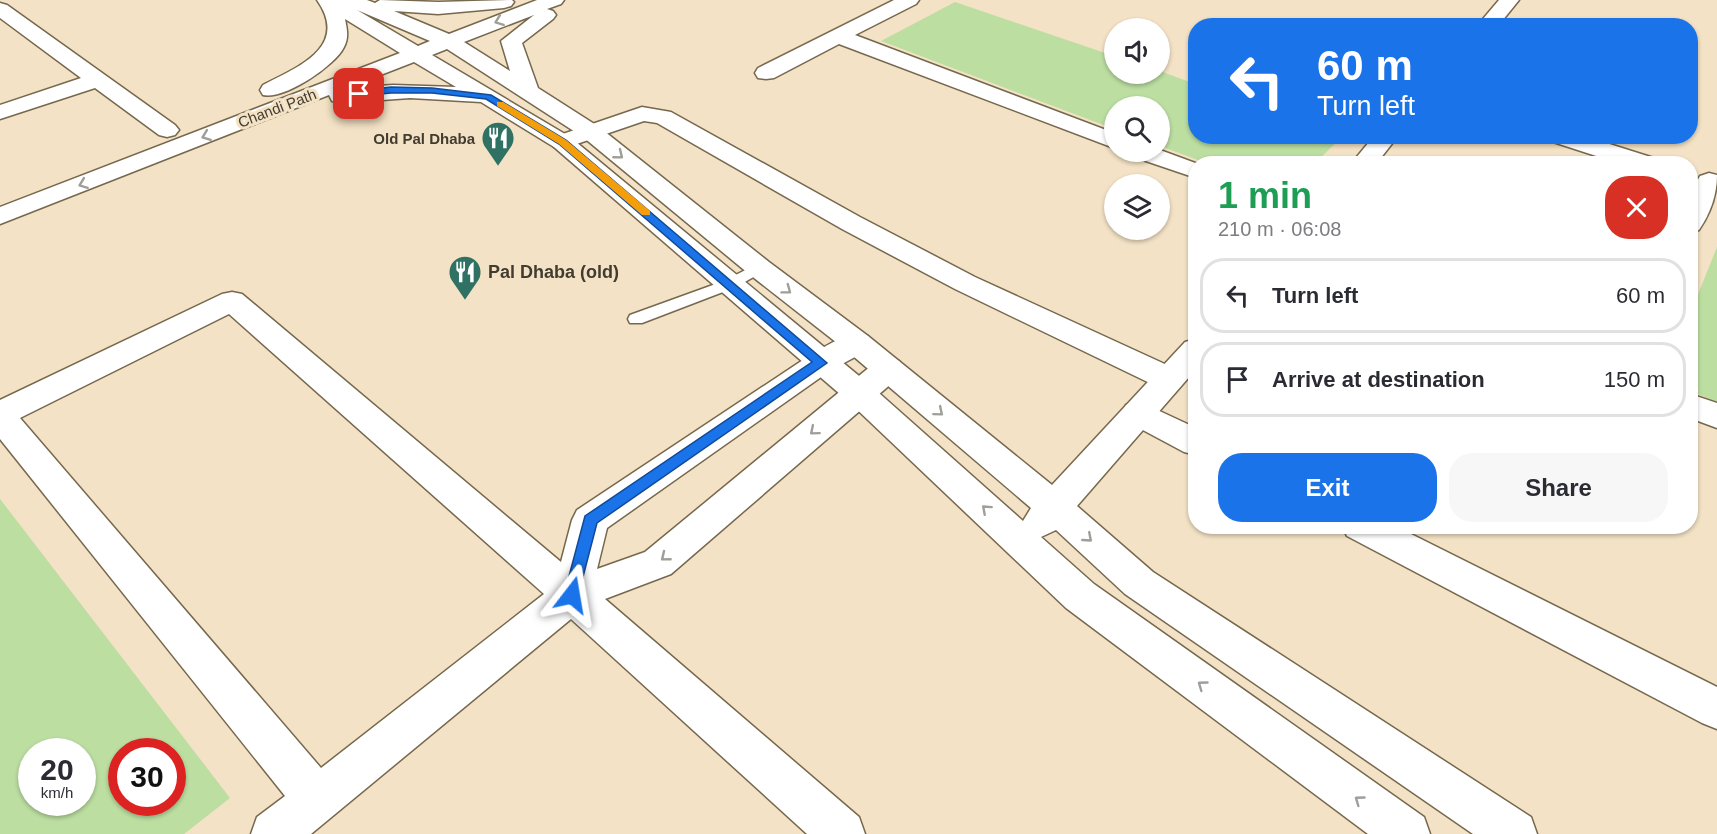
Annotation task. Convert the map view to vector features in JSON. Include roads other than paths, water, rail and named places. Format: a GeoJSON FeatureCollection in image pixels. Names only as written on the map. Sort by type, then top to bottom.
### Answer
{"type":"FeatureCollection","features":[{"type":"Feature","properties":{"kind":"street","name":"Chandi Path"},"geometry":{"type":"LineString","coordinates":[[0,216],[273,100],[422,42],[554,0]]}},
{"type":"Feature","properties":{"kind":"street"},"geometry":{"type":"LineString","coordinates":[[528,92],[512,41],[567,0]]}},
{"type":"Feature","properties":{"kind":"street"},"geometry":{"type":"LineString","coordinates":[[766,73],[909,0]]}},
{"type":"Feature","properties":{"kind":"street"},"geometry":{"type":"LineString","coordinates":[[1494,18],[1509,0]]}},
{"type":"Feature","properties":{"kind":"street"},"geometry":{"type":"LineString","coordinates":[[340,1],[528,92],[730,284],[820,363],[873,381],[1054,507],[1139,583],[1514,834]]}},
{"type":"Feature","properties":{"kind":"street"},"geometry":{"type":"LineString","coordinates":[[340,1],[422,42],[488,97],[576,137],[759,268],[858,343],[873,381],[1023,542],[1080,596],[1407,834]]}},
{"type":"Feature","properties":{"kind":"street"},"geometry":{"type":"LineString","coordinates":[[340,1],[416,8],[465,6],[506,1]]}},
{"type":"Feature","properties":{"kind":"street"},"geometry":{"type":"LineString","coordinates":[[273,100],[335,46],[340,1]]}},
{"type":"Feature","properties":{"kind":"street","name":"Chandi Path"},"geometry":{"type":"LineString","coordinates":[[422,42],[506,1]]}},
{"type":"Feature","properties":{"kind":"street"},"geometry":{"type":"LineString","coordinates":[[4,15],[99,79],[167,130]]}},
{"type":"Feature","properties":{"kind":"street"},"geometry":{"type":"LineString","coordinates":[[838,36],[1104,137]]}},
{"type":"Feature","properties":{"kind":"street"},"geometry":{"type":"LineString","coordinates":[[0,112],[99,79]]}},
{"type":"Feature","properties":{"kind":"street"},"geometry":{"type":"LineString","coordinates":[[273,100],[391,90],[432,91],[488,97]]}},
{"type":"Feature","properties":{"kind":"street","name":"Chandi Path"},"geometry":{"type":"LineString","coordinates":[[0,194],[167,130],[273,100]]}},
{"type":"Feature","properties":{"kind":"street"},"geometry":{"type":"LineString","coordinates":[[576,137],[642,114],[663,117],[851,223],[965,283],[1169,379]]}},
{"type":"Feature","properties":{"kind":"street"},"geometry":{"type":"LineString","coordinates":[[1370,156],[1380,144]]}},
{"type":"Feature","properties":{"kind":"street"},"geometry":{"type":"LineString","coordinates":[[1584,144],[1622,156]]}},
{"type":"Feature","properties":{"kind":"street"},"geometry":{"type":"LineString","coordinates":[[1170,162],[1188,168]]}},
{"type":"Feature","properties":{"kind":"street"},"geometry":{"type":"LineString","coordinates":[[1698,201],[1705,181]]}},
{"type":"Feature","properties":{"kind":"street"},"geometry":{"type":"LineString","coordinates":[[317,800],[0,415],[232,301],[572,595],[842,834]]}},
{"type":"Feature","properties":{"kind":"street"},"geometry":{"type":"LineString","coordinates":[[572,595],[590,520],[820,363],[858,343]]}},
{"type":"Feature","properties":{"kind":"street"},"geometry":{"type":"LineString","coordinates":[[1023,542],[1188,359]]}},
{"type":"Feature","properties":{"kind":"street"},"geometry":{"type":"LineString","coordinates":[[274,834],[572,595],[658,563],[873,381]]}},
{"type":"Feature","properties":{"kind":"street"},"geometry":{"type":"LineString","coordinates":[[1698,408],[1717,416]]}},
{"type":"Feature","properties":{"kind":"street"},"geometry":{"type":"LineString","coordinates":[[1138,413],[1188,438]]}},
{"type":"Feature","properties":{"kind":"street"},"geometry":{"type":"LineString","coordinates":[[1376,534],[1717,709]]}},
{"type":"Feature","properties":{"kind":"lane"},"geometry":{"type":"LineString","coordinates":[[636,319],[730,284],[759,268]]}},
{"type":"Feature","properties":{"kind":"place","name":"Old Pal Dhaba"},"geometry":{"type":"Point","coordinates":[498,167]}},
{"type":"Feature","properties":{"kind":"place","name":"Pal Dhaba (old)"},"geometry":{"type":"Point","coordinates":[465,301]}}]}
